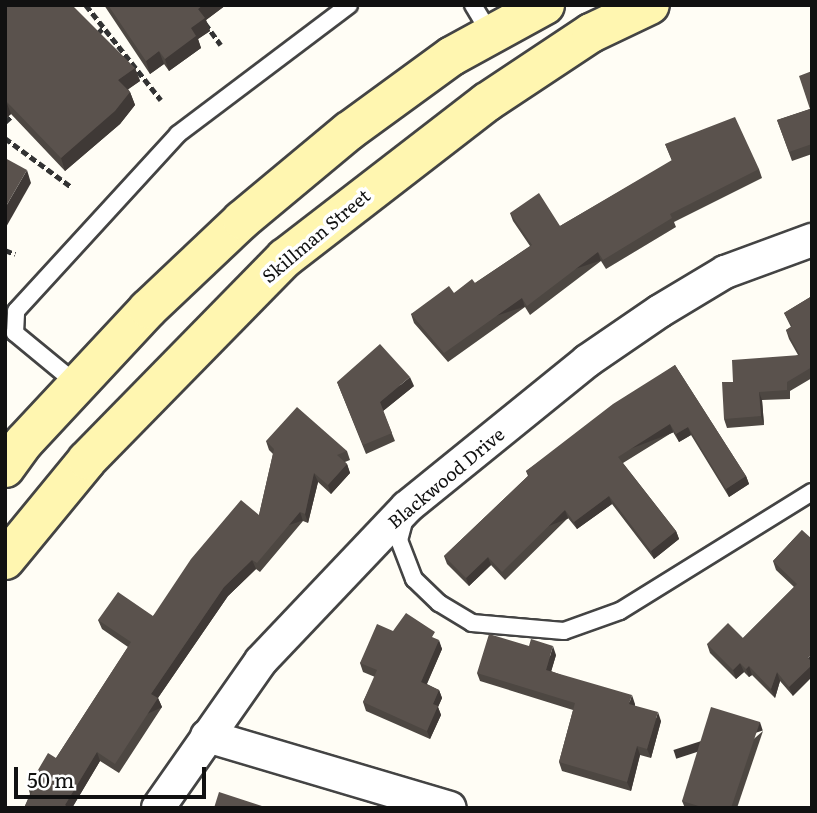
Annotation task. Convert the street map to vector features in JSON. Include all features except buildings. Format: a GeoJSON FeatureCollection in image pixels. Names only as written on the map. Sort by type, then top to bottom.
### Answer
{"type":"FeatureCollection","features":[{"type":"Feature","properties":{"kind":"main road"},"geometry":{"type":"LineString","coordinates":[[11,448],[79,386],[148,309],[242,220],[349,131],[452,56],[482,20],[545,5]]}},
{"type":"Feature","properties":{"kind":"main road","name":"Skillman Street"},"geometry":{"type":"LineString","coordinates":[[5,560],[22,536],[120,427],[285,258],[487,102],[581,19],[650,5]]}},
{"type":"Feature","properties":{"kind":"main road"},"geometry":{"type":"LineString","coordinates":[[79,386],[120,427]]}},
{"type":"Feature","properties":{"kind":"street","name":"Blackwood Drive"},"geometry":{"type":"LineString","coordinates":[[158,808],[261,661],[407,506],[587,361],[660,311],[725,272],[812,240]]}},
{"type":"Feature","properties":{"kind":"street"},"geometry":{"type":"LineString","coordinates":[[206,736],[450,808]]}},
{"type":"Feature","properties":{"kind":"lane"},"geometry":{"type":"LineString","coordinates":[[79,386],[15,333],[16,311],[178,134],[349,5]]}},
{"type":"Feature","properties":{"kind":"lane"},"geometry":{"type":"LineString","coordinates":[[407,506],[399,540],[414,579],[439,603],[472,623],[564,631],[620,611],[812,492]]}},
{"type":"Feature","properties":{"kind":"path"},"geometry":{"type":"LineString","coordinates":[[86,5],[161,100]]}},
{"type":"Feature","properties":{"kind":"path"},"geometry":{"type":"LineString","coordinates":[[200,15],[221,46]]}},
{"type":"Feature","properties":{"kind":"path"},"geometry":{"type":"LineString","coordinates":[[94,37],[104,27]]}},
{"type":"Feature","properties":{"kind":"path"},"geometry":{"type":"LineString","coordinates":[[5,122],[25,103]]}},
{"type":"Feature","properties":{"kind":"path"},"geometry":{"type":"LineString","coordinates":[[5,138],[70,186]]}},
{"type":"Feature","properties":{"kind":"path"},"geometry":{"type":"LineString","coordinates":[[5,250],[15,254]]}}]}
